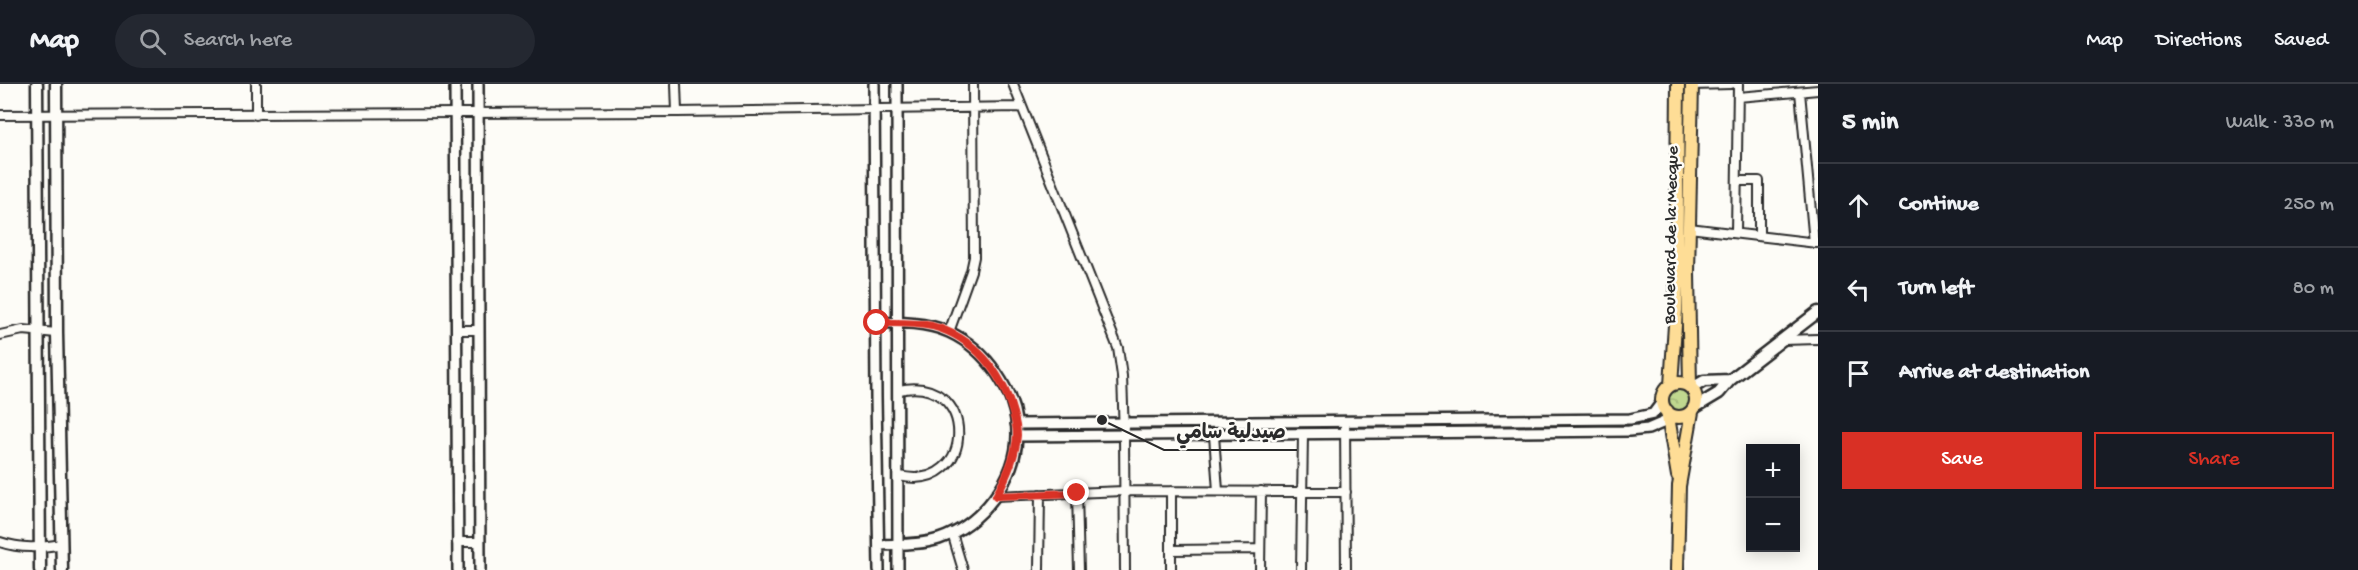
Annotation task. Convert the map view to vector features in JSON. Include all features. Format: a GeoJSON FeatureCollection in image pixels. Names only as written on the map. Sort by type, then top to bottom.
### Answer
{"type":"FeatureCollection","features":[{"type":"Feature","properties":{"kind":"main road"},"geometry":{"type":"LineString","coordinates":[[37,84],[39,570]]}},
{"type":"Feature","properties":{"kind":"main road"},"geometry":{"type":"LineString","coordinates":[[56,84],[57,333],[62,570]]}},
{"type":"Feature","properties":{"kind":"main road","name":"Boulevard de la Mecque"},"geometry":{"type":"LineString","coordinates":[[1668,412],[1664,392],[1671,385],[1676,310],[1678,84]]}},
{"type":"Feature","properties":{"kind":"main road","name":"Boulevard de la Mecque"},"geometry":{"type":"LineString","coordinates":[[1679,486],[1696,398],[1691,387],[1689,228],[1692,84]]}},
{"type":"Feature","properties":{"kind":"main road"},"geometry":{"type":"LineString","coordinates":[[1677,570],[1679,486],[1668,412],[1686,416],[1719,393],[1730,380],[1818,312]]}},
{"type":"Feature","properties":{"kind":"main road"},"geometry":{"type":"LineString","coordinates":[[1671,385],[1680,383],[1691,387],[1704,381],[1730,380]]}},
{"type":"Feature","properties":{"kind":"street"},"geometry":{"type":"LineString","coordinates":[[256,84],[256,115]]}},
{"type":"Feature","properties":{"kind":"street"},"geometry":{"type":"LineString","coordinates":[[455,84],[458,570]]}},
{"type":"Feature","properties":{"kind":"street"},"geometry":{"type":"LineString","coordinates":[[478,84],[480,570]]}},
{"type":"Feature","properties":{"kind":"street"},"geometry":{"type":"LineString","coordinates":[[676,84],[677,112]]}},
{"type":"Feature","properties":{"kind":"street"},"geometry":{"type":"LineString","coordinates":[[874,84],[879,570]]}},
{"type":"Feature","properties":{"kind":"street"},"geometry":{"type":"LineString","coordinates":[[897,84],[898,570]]}},
{"type":"Feature","properties":{"kind":"street"},"geometry":{"type":"LineString","coordinates":[[949,332],[973,265],[973,84]]}},
{"type":"Feature","properties":{"kind":"street"},"geometry":{"type":"LineString","coordinates":[[1013,84],[1118,348],[1122,376],[1124,435],[1125,570]]}},
{"type":"Feature","properties":{"kind":"street"},"geometry":{"type":"LineString","coordinates":[[1692,84],[1731,84]]}},
{"type":"Feature","properties":{"kind":"street"},"geometry":{"type":"LineString","coordinates":[[1736,233],[1738,84]]}},
{"type":"Feature","properties":{"kind":"street"},"geometry":{"type":"LineString","coordinates":[[1738,97],[1818,90]]}},
{"type":"Feature","properties":{"kind":"street"},"geometry":{"type":"LineString","coordinates":[[1689,228],[1816,243],[1800,92]]}},
{"type":"Feature","properties":{"kind":"street"},"geometry":{"type":"LineString","coordinates":[[0,115],[37,113],[256,115],[677,112],[1022,107]]}},
{"type":"Feature","properties":{"kind":"street"},"geometry":{"type":"LineString","coordinates":[[1737,181],[1760,182],[1759,236]]}},
{"type":"Feature","properties":{"kind":"street"},"geometry":{"type":"LineString","coordinates":[[877,323],[899,322],[924,325],[949,332],[973,347],[993,368],[1003,384],[1016,424],[1017,436],[1009,470],[996,496],[976,518],[952,533],[926,542],[880,545]]}},
{"type":"Feature","properties":{"kind":"street"},"geometry":{"type":"LineString","coordinates":[[0,335],[37,330],[57,333]]}},
{"type":"Feature","properties":{"kind":"street"},"geometry":{"type":"LineString","coordinates":[[457,330],[479,330]]}},
{"type":"Feature","properties":{"kind":"street"},"geometry":{"type":"LineString","coordinates":[[1783,340],[1818,339]]}},
{"type":"Feature","properties":{"kind":"street"},"geometry":{"type":"LineString","coordinates":[[899,390],[920,388],[940,396],[954,412],[959,433],[954,454],[940,470],[920,478],[899,476]]}},
{"type":"Feature","properties":{"kind":"street"},"geometry":{"type":"LineString","coordinates":[[1016,424],[1630,419],[1668,412]]}},
{"type":"Feature","properties":{"kind":"street"},"geometry":{"type":"LineString","coordinates":[[1017,436],[1629,431],[1648,429],[1668,412]]}},
{"type":"Feature","properties":{"kind":"street"},"geometry":{"type":"LineString","coordinates":[[1345,421],[1346,570]]}},
{"type":"Feature","properties":{"kind":"street"},"geometry":{"type":"LineString","coordinates":[[1301,570],[1302,434]]}},
{"type":"Feature","properties":{"kind":"street"},"geometry":{"type":"LineString","coordinates":[[1214,435],[1218,491]]}},
{"type":"Feature","properties":{"kind":"street"},"geometry":{"type":"LineString","coordinates":[[996,496],[1124,491],[1346,492]]}},
{"type":"Feature","properties":{"kind":"street"},"geometry":{"type":"LineString","coordinates":[[1171,491],[1171,570]]}},
{"type":"Feature","properties":{"kind":"street"},"geometry":{"type":"LineString","coordinates":[[1260,570],[1261,491]]}},
{"type":"Feature","properties":{"kind":"street"},"geometry":{"type":"LineString","coordinates":[[1077,493],[1079,570]]}},
{"type":"Feature","properties":{"kind":"street"},"geometry":{"type":"LineString","coordinates":[[1039,570],[1040,494]]}},
{"type":"Feature","properties":{"kind":"street"},"geometry":{"type":"LineString","coordinates":[[952,533],[963,570]]}},
{"type":"Feature","properties":{"kind":"street"},"geometry":{"type":"LineString","coordinates":[[0,542],[13,546],[39,548],[62,544]]}},
{"type":"Feature","properties":{"kind":"street"},"geometry":{"type":"LineString","coordinates":[[458,542],[479,542]]}},
{"type":"Feature","properties":{"kind":"street"},"geometry":{"type":"LineString","coordinates":[[1171,550],[1260,549]]}},
{"type":"Feature","properties":{"kind":"green space"},"geometry":{"type":"Polygon","coordinates":[[[1679,385],[1689,390],[1694,400],[1689,410],[1679,415],[1669,410],[1664,400],[1669,390],[1679,385]]]}},
{"type":"Feature","properties":{"kind":"place","name":"صيدلية سامي"},"geometry":{"type":"Point","coordinates":[1102,420]}},
{"type":"Feature","properties":{"kind":"route"},"geometry":{"type":"LineString","coordinates":[[877,323],[916,323],[949,332],[980,353],[993,368],[1010,402],[1017,436],[1009,470],[996,496],[1077,493]]}}]}
